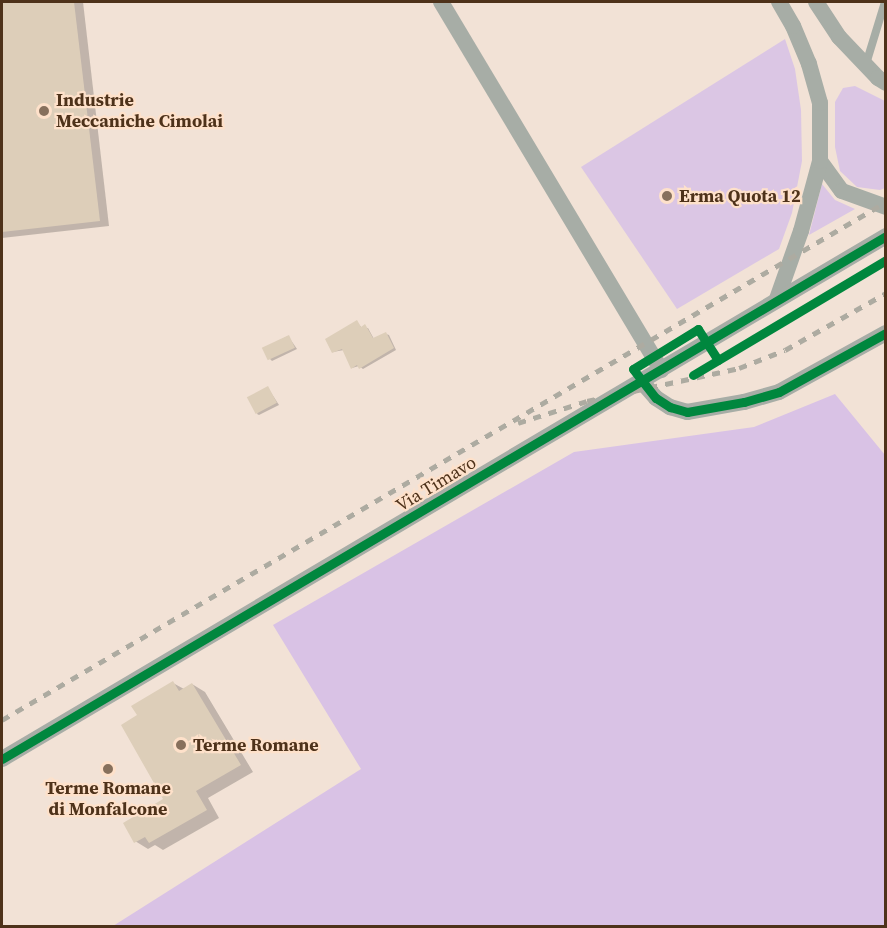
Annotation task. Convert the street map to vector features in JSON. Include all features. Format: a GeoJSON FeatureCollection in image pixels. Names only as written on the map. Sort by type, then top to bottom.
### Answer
{"type":"FeatureCollection","features":[{"type":"Feature","properties":{"kind":"street"},"geometry":{"type":"LineString","coordinates":[[441,2],[661,370]]}},
{"type":"Feature","properties":{"kind":"street"},"geometry":{"type":"LineString","coordinates":[[777,298],[801,231],[820,161],[820,103],[809,64],[794,26],[779,2]]}},
{"type":"Feature","properties":{"kind":"street"},"geometry":{"type":"LineString","coordinates":[[816,2],[838,37],[885,83]]}},
{"type":"Feature","properties":{"kind":"street"},"geometry":{"type":"LineString","coordinates":[[820,161],[842,190],[885,207]]}},
{"type":"Feature","properties":{"kind":"street","name":"Via Timavo"},"geometry":{"type":"LineString","coordinates":[[2,759],[885,236]]}},
{"type":"Feature","properties":{"kind":"street"},"geometry":{"type":"LineString","coordinates":[[642,382],[656,398],[670,407],[687,412],[744,402],[779,392],[885,333]]}},
{"type":"Feature","properties":{"kind":"lane"},"geometry":{"type":"LineString","coordinates":[[865,65],[885,2]]}},
{"type":"Feature","properties":{"kind":"shaded area"},"geometry":{"type":"Polygon","coordinates":[[[785,39],[795,69],[801,110],[802,161],[792,213],[779,249],[677,309],[581,167],[785,39]]]}},
{"type":"Feature","properties":{"kind":"shaded area"},"geometry":{"type":"Polygon","coordinates":[[[855,86],[885,101],[885,188],[880,190],[857,187],[840,171],[835,147],[835,102],[843,88],[855,86]]]}},
{"type":"Feature","properties":{"kind":"shaded area"},"geometry":{"type":"Polygon","coordinates":[[[822,184],[835,200],[855,209],[809,235],[822,184]]]}},
{"type":"Feature","properties":{"kind":"shaded area"},"geometry":{"type":"Polygon","coordinates":[[[835,394],[885,455],[885,926],[113,926],[361,769],[273,625],[574,452],[754,427],[835,394]]]}},
{"type":"Feature","properties":{"kind":"building","name":"Industrie Meccaniche Cimolai"},"geometry":{"type":"Polygon","coordinates":[[[2,2],[74,2],[100,221],[2,232],[2,2]]]}},
{"type":"Feature","properties":{"kind":"building"},"geometry":{"type":"Polygon","coordinates":[[[357,320],[361,327],[365,324],[373,338],[386,332],[394,348],[359,369],[357,365],[351,369],[342,349],[332,353],[325,339],[357,320]]]}},
{"type":"Feature","properties":{"kind":"building"},"geometry":{"type":"Polygon","coordinates":[[[289,335],[295,348],[268,360],[262,348],[289,335]]]}},
{"type":"Feature","properties":{"kind":"building"},"geometry":{"type":"Polygon","coordinates":[[[268,386],[277,403],[256,414],[247,397],[268,386]]]}},
{"type":"Feature","properties":{"kind":"building","name":"Terme Romane"},"geometry":{"type":"Polygon","coordinates":[[[173,681],[179,691],[192,683],[241,765],[196,791],[207,810],[149,843],[145,837],[134,843],[123,823],[163,799],[121,725],[137,715],[131,706],[173,681]]]}},
{"type":"Feature","properties":{"kind":"railway"},"geometry":{"type":"LineString","coordinates":[[2,720],[886,202]]}},
{"type":"Feature","properties":{"kind":"railway"},"geometry":{"type":"LineString","coordinates":[[518,423],[587,401],[739,368],[785,350],[886,293]]}},
{"type":"Feature","properties":{"kind":"cycle path"},"geometry":{"type":"LineString","coordinates":[[2,759],[886,236]]}},
{"type":"Feature","properties":{"kind":"cycle path"},"geometry":{"type":"LineString","coordinates":[[693,375],[886,260]]}},
{"type":"Feature","properties":{"kind":"cycle path"},"geometry":{"type":"LineString","coordinates":[[718,360],[698,329],[633,369],[656,398],[670,407],[687,412],[744,402],[779,392],[886,333]]}},
{"type":"Feature","properties":{"kind":"place","name":"Industrie Meccaniche Cimolai"},"geometry":{"type":"Point","coordinates":[44,111]}},
{"type":"Feature","properties":{"kind":"place","name":"Erma Quota 12"},"geometry":{"type":"Point","coordinates":[667,196]}},
{"type":"Feature","properties":{"kind":"place","name":"Terme Romane"},"geometry":{"type":"Point","coordinates":[181,745]}},
{"type":"Feature","properties":{"kind":"place","name":"Terme Romane di Monfalcone"},"geometry":{"type":"Point","coordinates":[108,769]}}]}
